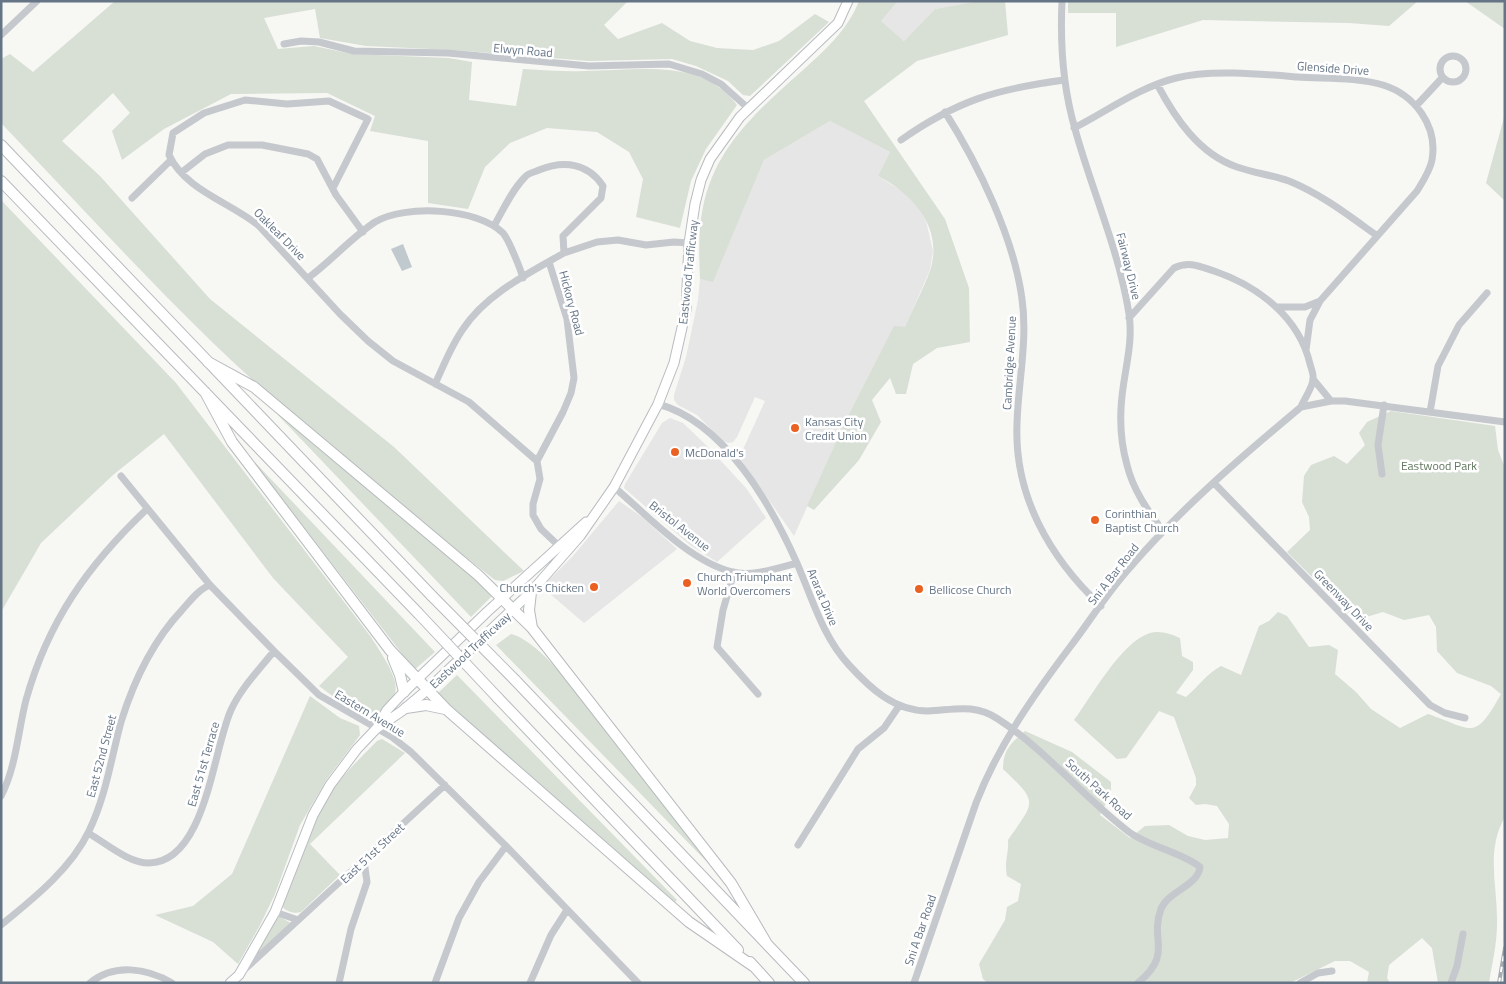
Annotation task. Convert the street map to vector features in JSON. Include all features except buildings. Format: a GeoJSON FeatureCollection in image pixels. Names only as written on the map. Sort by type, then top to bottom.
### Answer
{"type":"FeatureCollection","features":[{"type":"Feature","properties":{"kind":"highway"},"geometry":{"type":"LineString","coordinates":[[1,145],[804,983]]}},
{"type":"Feature","properties":{"kind":"highway"},"geometry":{"type":"LineString","coordinates":[[1,180],[418,613],[770,983]]}},
{"type":"Feature","properties":{"kind":"highway"},"geometry":{"type":"LineString","coordinates":[[208,362],[254,387],[478,575],[532,628],[731,883],[767,944]]}},
{"type":"Feature","properties":{"kind":"highway"},"geometry":{"type":"LineString","coordinates":[[205,392],[232,442],[390,650],[427,690],[446,709],[689,922],[753,966]]}},
{"type":"Feature","properties":{"kind":"highway"},"geometry":{"type":"LineString","coordinates":[[531,592],[529,610],[532,628]]}},
{"type":"Feature","properties":{"kind":"highway"},"geometry":{"type":"LineString","coordinates":[[390,650],[400,675],[404,692]]}},
{"type":"Feature","properties":{"kind":"highway"},"geometry":{"type":"LineString","coordinates":[[406,708],[426,705],[446,709]]}},
{"type":"Feature","properties":{"kind":"main road","name":"Eastwood Trafficway"},"geometry":{"type":"LineString","coordinates":[[239,974],[275,912],[312,815],[330,785],[357,749],[377,728],[406,708],[427,690],[531,592],[580,536],[592,516],[614,487],[658,404],[674,363],[686,310],[689,243],[695,204],[701,180],[710,159],[724,137],[749,109],[838,23],[848,1]]}},
{"type":"Feature","properties":{"kind":"main road","name":"Eastwood Trafficway"},"geometry":{"type":"LineString","coordinates":[[377,728],[387,710],[417,679],[592,516]]}},
{"type":"Feature","properties":{"kind":"main road","name":"East 51st Street"},"geometry":{"type":"LineString","coordinates":[[230,983],[239,974]]}},
{"type":"Feature","properties":{"kind":"street"},"geometry":{"type":"LineString","coordinates":[[1,35],[37,1]]}},
{"type":"Feature","properties":{"kind":"street","name":"Fairway Drive"},"geometry":{"type":"LineString","coordinates":[[1062,1],[1061,24],[1064,80],[1074,128],[1106,223],[1126,294],[1129,318],[1129,346],[1120,408],[1122,444],[1136,491],[1163,531]]}},
{"type":"Feature","properties":{"kind":"street","name":"Elwyn Road"},"geometry":{"type":"LineString","coordinates":[[284,44],[301,41],[319,42],[354,51],[448,53],[589,66],[670,64],[695,71],[721,84],[749,109]]}},
{"type":"Feature","properties":{"kind":"street","name":"Glenside Drive"},"geometry":{"type":"LineString","coordinates":[[1074,128],[1157,84],[1192,74],[1270,75],[1374,82],[1397,91],[1416,106],[1431,130],[1434,145],[1432,161],[1417,190],[1320,301],[1310,320],[1306,350]]}},
{"type":"Feature","properties":{"kind":"street"},"geometry":{"type":"LineString","coordinates":[[1416,106],[1442,78]]}},
{"type":"Feature","properties":{"kind":"street"},"geometry":{"type":"LineString","coordinates":[[901,140],[945,112],[964,103],[994,93],[1064,80]]}},
{"type":"Feature","properties":{"kind":"street"},"geometry":{"type":"LineString","coordinates":[[1157,84],[1185,128],[1201,146],[1216,157],[1237,167],[1289,182],[1332,203],[1376,235]]}},
{"type":"Feature","properties":{"kind":"street"},"geometry":{"type":"LineString","coordinates":[[132,198],[171,160],[169,154],[172,133],[204,113],[245,100],[287,104],[329,101],[368,120],[333,188]]}},
{"type":"Feature","properties":{"kind":"street","name":"Cambridge Avenue"},"geometry":{"type":"LineString","coordinates":[[945,112],[964,142],[991,198],[1018,277],[1024,330],[1017,440],[1021,470],[1030,504],[1042,532],[1058,561],[1077,584],[1101,606]]}},
{"type":"Feature","properties":{"kind":"street"},"geometry":{"type":"LineString","coordinates":[[182,172],[206,154],[228,145],[262,145],[308,154],[317,159],[333,188],[363,232]]}},
{"type":"Feature","properties":{"kind":"street","name":"Oakleaf Drive"},"geometry":{"type":"LineString","coordinates":[[171,160],[190,180],[214,198],[246,216],[259,226],[340,314],[368,341],[393,361],[474,405],[537,460]]}},
{"type":"Feature","properties":{"kind":"street"},"geometry":{"type":"LineString","coordinates":[[494,226],[526,175],[557,164],[580,166],[598,177],[603,186],[601,198],[563,236],[564,253]]}},
{"type":"Feature","properties":{"kind":"street"},"geometry":{"type":"LineString","coordinates":[[308,278],[376,222],[394,215],[426,211],[452,213],[494,226],[509,242],[523,278]]}},
{"type":"Feature","properties":{"kind":"street"},"geometry":{"type":"LineString","coordinates":[[435,384],[454,343],[472,317],[494,297],[564,253],[597,242],[618,240],[646,245],[674,242],[689,243]]}},
{"type":"Feature","properties":{"kind":"street","name":"Hickory Road"},"geometry":{"type":"LineString","coordinates":[[537,460],[563,412],[571,393],[574,378],[567,319],[549,262]]}},
{"type":"Feature","properties":{"kind":"street"},"geometry":{"type":"LineString","coordinates":[[1129,318],[1174,268],[1183,264],[1192,263],[1234,278],[1262,295],[1276,307],[1306,350],[1314,379],[1331,401]]}},
{"type":"Feature","properties":{"kind":"street"},"geometry":{"type":"LineString","coordinates":[[1430,412],[1438,366],[1459,325],[1486,293]]}},
{"type":"Feature","properties":{"kind":"street"},"geometry":{"type":"LineString","coordinates":[[1276,307],[1305,308],[1320,301]]}},
{"type":"Feature","properties":{"kind":"street"},"geometry":{"type":"LineString","coordinates":[[1300,407],[1314,379]]}},
{"type":"Feature","properties":{"kind":"street"},"geometry":{"type":"LineString","coordinates":[[1300,407],[1331,401],[1384,405],[1505,422]]}},
{"type":"Feature","properties":{"kind":"street","name":"Ararat Drive"},"geometry":{"type":"LineString","coordinates":[[658,404],[673,408],[690,418],[720,444],[765,502],[797,563],[830,640],[848,664],[875,691],[899,706],[928,711],[958,707],[980,710],[997,718],[1012,730]]}},
{"type":"Feature","properties":{"kind":"street"},"geometry":{"type":"LineString","coordinates":[[1382,474],[1378,445],[1384,405]]}},
{"type":"Feature","properties":{"kind":"street","name":"Sni A Bar Road"},"geometry":{"type":"LineString","coordinates":[[914,983],[982,788],[1012,730],[1036,693],[1126,573],[1163,531],[1300,407]]}},
{"type":"Feature","properties":{"kind":"street"},"geometry":{"type":"LineString","coordinates":[[537,460],[540,479],[533,504],[533,515],[540,529],[560,547]]}},
{"type":"Feature","properties":{"kind":"street","name":"Eastern Avenue"},"geometry":{"type":"LineString","coordinates":[[121,476],[210,584],[274,652],[319,695],[377,728],[411,752],[506,846],[635,982]]}},
{"type":"Feature","properties":{"kind":"street","name":"Greenway Drive"},"geometry":{"type":"LineString","coordinates":[[1214,483],[1430,705],[1445,713],[1465,718]]}},
{"type":"Feature","properties":{"kind":"street","name":"Bristol Avenue"},"geometry":{"type":"LineString","coordinates":[[614,487],[681,544],[698,556],[734,572],[766,570],[797,563]]}},
{"type":"Feature","properties":{"kind":"street"},"geometry":{"type":"LineString","coordinates":[[1,796],[9,777],[29,688],[53,627],[89,570],[118,536],[147,509]]}},
{"type":"Feature","properties":{"kind":"street"},"geometry":{"type":"LineString","coordinates":[[734,572],[723,610],[717,647],[758,694]]}},
{"type":"Feature","properties":{"kind":"street","name":"East 52nd Street"},"geometry":{"type":"LineString","coordinates":[[1,925],[48,883],[75,854],[88,832],[104,796],[122,722],[141,668],[175,617],[201,590],[210,584]]}},
{"type":"Feature","properties":{"kind":"street","name":"East 51st Terrace"},"geometry":{"type":"LineString","coordinates":[[88,832],[140,862],[159,861],[176,851],[190,834],[200,815],[219,740],[231,710],[240,693],[274,652]]}},
{"type":"Feature","properties":{"kind":"street"},"geometry":{"type":"LineString","coordinates":[[798,844],[858,749],[884,728],[899,706]]}},
{"type":"Feature","properties":{"kind":"street","name":"South Park Road"},"geometry":{"type":"LineString","coordinates":[[1012,730],[1061,770],[1132,834],[1197,864],[1200,870],[1192,880],[1171,896],[1161,908],[1159,919],[1160,945],[1156,964],[1138,983]]}},
{"type":"Feature","properties":{"kind":"street","name":"East 51st Street"},"geometry":{"type":"LineString","coordinates":[[239,974],[445,785]]}},
{"type":"Feature","properties":{"kind":"street"},"geometry":{"type":"LineString","coordinates":[[435,983],[459,918],[479,882],[506,846]]}},
{"type":"Feature","properties":{"kind":"street"},"geometry":{"type":"LineString","coordinates":[[339,983],[352,930],[367,882],[364,861]]}},
{"type":"Feature","properties":{"kind":"street"},"geometry":{"type":"LineString","coordinates":[[530,983],[552,935],[567,910]]}},
{"type":"Feature","properties":{"kind":"street"},"geometry":{"type":"LineString","coordinates":[[275,912],[298,920]]}},
{"type":"Feature","properties":{"kind":"street"},"geometry":{"type":"LineString","coordinates":[[1451,983],[1463,934]]}},
{"type":"Feature","properties":{"kind":"street"},"geometry":{"type":"LineString","coordinates":[[90,983],[105,974],[118,970],[139,969],[160,976],[172,983]]}},
{"type":"Feature","properties":{"kind":"street"},"geometry":{"type":"LineString","coordinates":[[1300,983],[1318,973],[1332,971]]}},
{"type":"Feature","properties":{"kind":"shaded area"},"geometry":{"type":"Polygon","coordinates":[[[898,1],[978,1],[935,9],[904,41],[881,21],[898,1]]]}},
{"type":"Feature","properties":{"kind":"shaded area"},"geometry":{"type":"Polygon","coordinates":[[[830,121],[890,152],[878,176],[908,195],[918,206],[926,221],[933,251],[930,270],[905,327],[894,327],[847,418],[794,536],[740,456],[765,401],[755,397],[737,437],[733,442],[728,443],[723,441],[697,415],[678,405],[674,400],[674,395],[686,357],[698,300],[700,279],[713,281],[764,160],[830,121]]]}},
{"type":"Feature","properties":{"kind":"shaded area"},"geometry":{"type":"Polygon","coordinates":[[[403,244],[412,267],[402,271],[391,249],[403,244]]]}},
{"type":"Feature","properties":{"kind":"shaded area"},"geometry":{"type":"Polygon","coordinates":[[[670,418],[683,423],[708,447],[746,488],[766,518],[717,562],[690,545],[624,488],[662,423],[670,418]]]}},
{"type":"Feature","properties":{"kind":"shaded area"},"geometry":{"type":"Polygon","coordinates":[[[619,501],[642,517],[677,549],[584,623],[542,587],[573,556],[619,501]]]}},
{"type":"Feature","properties":{"kind":"green space"},"geometry":{"type":"Polygon","coordinates":[[[115,1],[628,1],[604,25],[618,39],[662,23],[690,41],[717,48],[753,50],[779,41],[815,14],[829,22],[750,96],[743,95],[728,81],[696,66],[672,59],[589,61],[453,50],[366,46],[320,38],[315,9],[264,18],[278,49],[314,46],[352,54],[449,58],[472,62],[469,100],[516,106],[523,69],[570,71],[667,70],[687,73],[705,79],[722,90],[737,105],[706,149],[691,181],[680,228],[636,217],[643,179],[629,152],[597,132],[547,128],[510,143],[485,167],[468,209],[428,203],[428,141],[370,131],[375,116],[327,93],[231,94],[164,129],[122,160],[112,131],[130,113],[113,93],[62,141],[100,176],[210,299],[394,447],[524,571],[503,581],[495,580],[386,494],[245,373],[158,288],[1,123],[1,59],[10,54],[33,72],[115,1]]]}},
{"type":"Feature","properties":{"kind":"green space"},"geometry":{"type":"Polygon","coordinates":[[[859,1],[898,1],[881,21],[904,41],[935,9],[978,1],[1005,1],[1008,35],[917,61],[864,101],[945,219],[969,288],[970,342],[937,348],[913,364],[906,394],[896,394],[890,378],[872,400],[881,422],[859,460],[814,510],[807,506],[847,418],[894,326],[905,327],[930,271],[933,241],[929,227],[914,203],[903,192],[878,176],[890,152],[830,121],[764,160],[713,282],[700,279],[700,225],[709,186],[717,166],[728,148],[755,115],[835,39],[849,21],[859,1]]]}},
{"type":"Feature","properties":{"kind":"green space"},"geometry":{"type":"Polygon","coordinates":[[[1068,1],[1418,1],[1389,26],[1349,23],[1203,20],[1116,47],[1116,13],[1068,13],[1068,1]]]}},
{"type":"Feature","properties":{"kind":"green space"},"geometry":{"type":"Polygon","coordinates":[[[1465,1],[1505,1],[1505,29],[1465,1]]]}},
{"type":"Feature","properties":{"kind":"green space"},"geometry":{"type":"Polygon","coordinates":[[[1505,114],[1505,201],[1486,183],[1505,114]]]}},
{"type":"Feature","properties":{"kind":"green space"},"geometry":{"type":"Polygon","coordinates":[[[1,200],[176,383],[371,637],[388,664],[396,687],[391,700],[372,719],[342,703],[319,686],[348,657],[273,578],[164,434],[113,475],[41,543],[1,612],[1,200]]]}},
{"type":"Feature","properties":{"kind":"green space","name":"Eastwood Park"},"geometry":{"type":"Polygon","coordinates":[[[1391,411],[1495,426],[1498,450],[1505,468],[1505,817],[1495,843],[1494,869],[1497,931],[1489,983],[1438,983],[1432,948],[1422,938],[1389,965],[1387,978],[1390,983],[1367,983],[1369,972],[1350,961],[1335,961],[1290,983],[988,983],[983,979],[979,964],[1005,920],[1007,907],[1018,901],[1021,884],[1007,876],[1008,840],[1028,809],[1028,796],[1003,769],[1003,762],[1009,747],[1025,731],[1072,752],[1111,782],[1111,793],[1100,815],[1130,838],[1145,826],[1169,825],[1188,836],[1205,840],[1228,838],[1229,824],[1217,806],[1196,805],[1189,798],[1196,785],[1196,778],[1174,717],[1159,711],[1126,758],[1117,759],[1074,720],[1118,658],[1139,638],[1150,633],[1162,632],[1180,638],[1182,656],[1193,662],[1193,670],[1176,693],[1186,697],[1207,676],[1221,666],[1241,675],[1259,626],[1269,621],[1278,612],[1287,616],[1309,647],[1329,645],[1338,650],[1335,674],[1356,692],[1371,709],[1400,728],[1428,714],[1471,728],[1478,726],[1485,720],[1501,694],[1491,686],[1457,673],[1437,651],[1436,627],[1429,615],[1404,620],[1383,612],[1363,618],[1347,612],[1287,552],[1310,530],[1309,517],[1302,502],[1304,476],[1311,465],[1334,456],[1347,464],[1365,445],[1359,433],[1367,422],[1391,411]]]}},
{"type":"Feature","properties":{"kind":"green space"},"geometry":{"type":"Polygon","coordinates":[[[279,414],[494,594],[471,617],[279,414]]]}},
{"type":"Feature","properties":{"kind":"green space"},"geometry":{"type":"Polygon","coordinates":[[[248,455],[435,652],[414,670],[396,646],[248,455]]]}},
{"type":"Feature","properties":{"kind":"green space"},"geometry":{"type":"Polygon","coordinates":[[[511,634],[525,640],[555,667],[571,685],[708,858],[706,861],[496,645],[511,634]]]}},
{"type":"Feature","properties":{"kind":"green space"},"geometry":{"type":"Polygon","coordinates":[[[457,675],[677,900],[675,902],[437,694],[457,675]]]}},
{"type":"Feature","properties":{"kind":"green space"},"geometry":{"type":"Polygon","coordinates":[[[310,696],[340,718],[359,726],[360,735],[327,779],[300,825],[275,894],[238,964],[213,942],[155,915],[193,906],[232,874],[310,696]]]}},
{"type":"Feature","properties":{"kind":"green space"},"geometry":{"type":"Polygon","coordinates":[[[382,739],[405,753],[310,844],[340,875],[301,912],[293,913],[286,910],[282,906],[293,873],[309,829],[320,808],[350,768],[377,741],[382,739]]]}},
{"type":"Feature","properties":{"kind":"green space"},"geometry":{"type":"Polygon","coordinates":[[[278,916],[291,923],[257,955],[255,954],[278,916]]]}},
{"type":"Feature","properties":{"kind":"railway"},"geometry":{"type":"LineString","coordinates":[[1499,983],[1505,948]]}},
{"type":"Feature","properties":{"kind":"place","name":"Kansas City Credit Union"},"geometry":{"type":"Point","coordinates":[795,428]}},
{"type":"Feature","properties":{"kind":"place","name":"McDonald's"},"geometry":{"type":"Point","coordinates":[675,452]}},
{"type":"Feature","properties":{"kind":"place","name":"Corinthian Baptist Church"},"geometry":{"type":"Point","coordinates":[1095,520]}},
{"type":"Feature","properties":{"kind":"place","name":"Church Triumphant World Overcomers"},"geometry":{"type":"Point","coordinates":[687,583]}},
{"type":"Feature","properties":{"kind":"place","name":"Church's Chicken"},"geometry":{"type":"Point","coordinates":[594,587]}},
{"type":"Feature","properties":{"kind":"place","name":"Bellicose Church"},"geometry":{"type":"Point","coordinates":[919,589]}}]}
